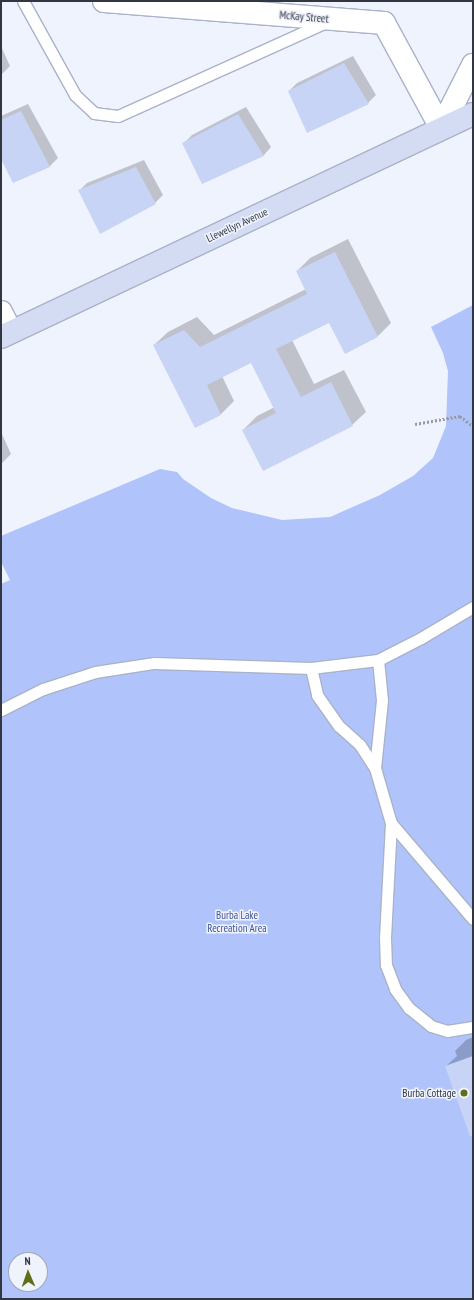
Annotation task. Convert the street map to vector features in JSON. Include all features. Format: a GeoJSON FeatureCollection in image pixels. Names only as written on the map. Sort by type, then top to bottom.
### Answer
{"type":"FeatureCollection","features":[{"type":"Feature","properties":{"kind":"street","name":"McKay Street"},"geometry":{"type":"LineString","coordinates":[[104,1],[384,23],[441,128]]}},
{"type":"Feature","properties":{"kind":"street"},"geometry":{"type":"LineString","coordinates":[[441,128],[473,65]]}},
{"type":"Feature","properties":{"kind":"street","name":"Llewellyn Avenue"},"geometry":{"type":"LineString","coordinates":[[6,334],[473,114]]}},
{"type":"Feature","properties":{"kind":"street"},"geometry":{"type":"LineString","coordinates":[[1,312],[6,334]]}},
{"type":"Feature","properties":{"kind":"lane"},"geometry":{"type":"LineString","coordinates":[[23,1],[75,95],[94,113],[118,116],[332,19]]}},
{"type":"Feature","properties":{"kind":"lane"},"geometry":{"type":"LineString","coordinates":[[1,710],[44,689],[95,672],[154,663],[311,668],[378,660],[421,638],[473,607]]}},
{"type":"Feature","properties":{"kind":"lane"},"geometry":{"type":"LineString","coordinates":[[375,768],[382,700],[378,660]]}},
{"type":"Feature","properties":{"kind":"lane"},"geometry":{"type":"LineString","coordinates":[[311,668],[317,695],[338,726],[360,745],[375,768],[391,823],[385,938],[386,965],[395,989],[409,1008],[431,1026],[448,1031],[473,1027]]}},
{"type":"Feature","properties":{"kind":"lane"},"geometry":{"type":"LineString","coordinates":[[391,823],[473,919]]}},
{"type":"Feature","properties":{"kind":"path"},"geometry":{"type":"LineString","coordinates":[[415,424],[460,416],[473,426]]}},
{"type":"Feature","properties":{"kind":"green space","name":"Burba Lake Recreation Area"},"geometry":{"type":"Polygon","coordinates":[[[473,305],[473,1299],[1,1299],[1,584],[10,580],[1,562],[1,536],[160,469],[177,472],[183,479],[211,498],[232,508],[282,520],[330,517],[380,495],[413,476],[433,458],[446,426],[448,371],[443,353],[431,327],[473,305]]]}},
{"type":"Feature","properties":{"kind":"building"},"geometry":{"type":"Polygon","coordinates":[[[344,63],[369,104],[307,133],[288,91],[344,63]]]}},
{"type":"Feature","properties":{"kind":"building"},"geometry":{"type":"Polygon","coordinates":[[[21,111],[50,167],[13,183],[1,159],[1,120],[21,111]]]}},
{"type":"Feature","properties":{"kind":"building"},"geometry":{"type":"Polygon","coordinates":[[[238,114],[264,156],[202,184],[182,143],[238,114]]]}},
{"type":"Feature","properties":{"kind":"building"},"geometry":{"type":"Polygon","coordinates":[[[136,167],[156,204],[100,234],[78,190],[136,167]]]}},
{"type":"Feature","properties":{"kind":"building"},"geometry":{"type":"Polygon","coordinates":[[[335,252],[378,337],[345,354],[329,323],[276,349],[301,397],[331,382],[353,426],[263,471],[242,430],[276,413],[251,363],[207,385],[221,415],[195,428],[153,345],[184,330],[200,347],[307,294],[296,271],[335,252]]]}},
{"type":"Feature","properties":{"kind":"building","name":"Burba Cottage"},"geometry":{"type":"Polygon","coordinates":[[[473,1056],[473,1136],[470,1136],[445,1066],[473,1056]]]}},
{"type":"Feature","properties":{"kind":"place","name":"Burba Cottage"},"geometry":{"type":"Point","coordinates":[464,1093]}}]}
